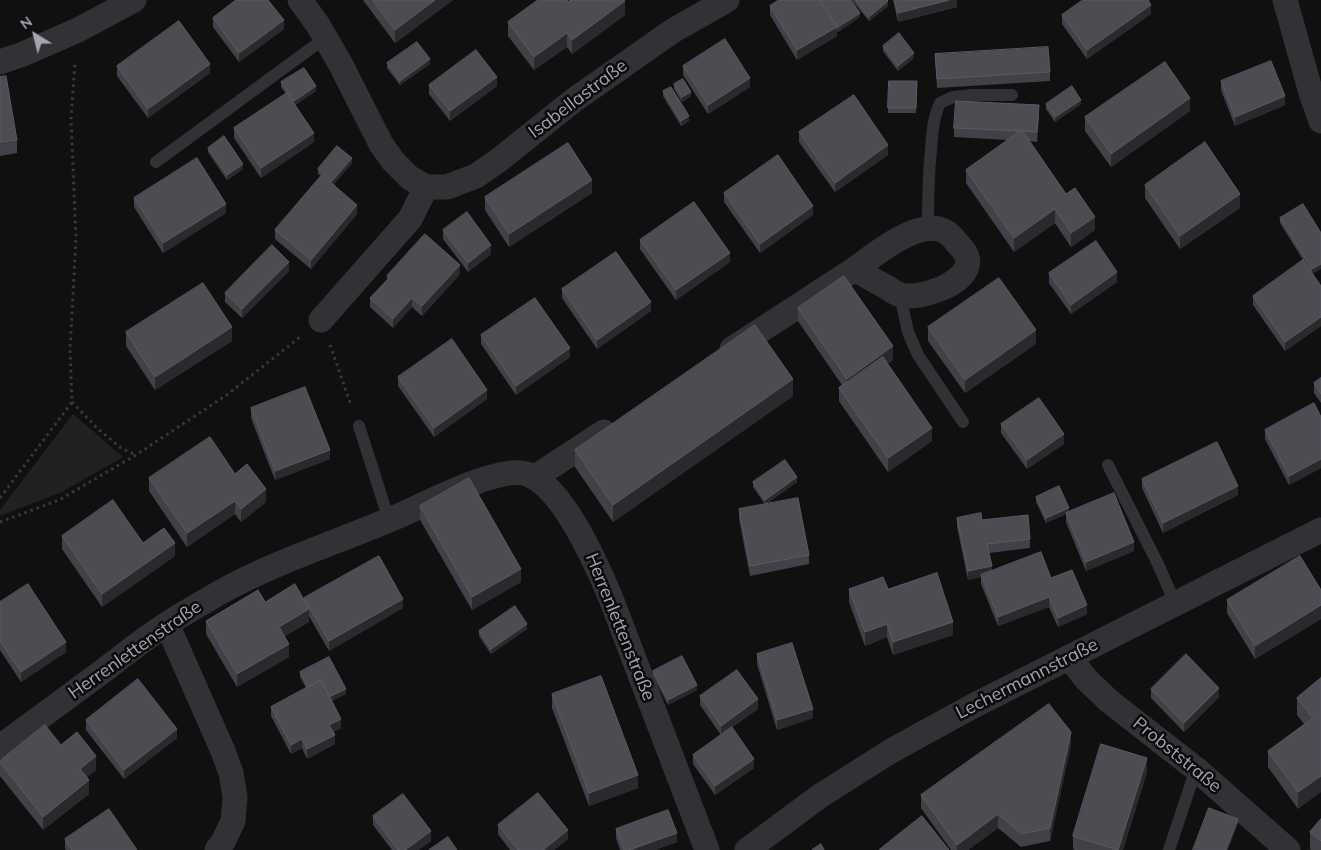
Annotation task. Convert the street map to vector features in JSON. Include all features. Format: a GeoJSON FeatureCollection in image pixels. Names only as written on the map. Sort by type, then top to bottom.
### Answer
{"type":"FeatureCollection","features":[{"type":"Feature","properties":{"kind":"street"},"geometry":{"type":"LineString","coordinates":[[0,62],[78,30],[134,0]]}},
{"type":"Feature","properties":{"kind":"street"},"geometry":{"type":"LineString","coordinates":[[300,0],[318,25],[341,65],[381,144],[393,161],[410,178],[426,187],[410,219],[321,320]]}},
{"type":"Feature","properties":{"kind":"street","name":"Isabellastraße"},"geometry":{"type":"LineString","coordinates":[[426,187],[448,187],[476,176],[574,100],[674,30],[727,0]]}},
{"type":"Feature","properties":{"kind":"street"},"geometry":{"type":"LineString","coordinates":[[1285,0],[1321,122]]}},
{"type":"Feature","properties":{"kind":"street"},"geometry":{"type":"LineString","coordinates":[[715,360],[898,240],[914,232],[939,229],[953,238],[968,257],[968,266],[964,273],[956,280],[940,288],[913,297],[900,295],[854,269]]}},
{"type":"Feature","properties":{"kind":"street"},"geometry":{"type":"LineString","coordinates":[[535,477],[625,419]]}},
{"type":"Feature","properties":{"kind":"street","name":"Herrenlettenstraße"},"geometry":{"type":"LineString","coordinates":[[0,747],[167,624],[220,592],[274,566],[389,520],[491,476],[524,473],[535,477],[554,494],[565,509],[593,558],[610,596],[707,850]]}},
{"type":"Feature","properties":{"kind":"street","name":"Lechermannstraße"},"geometry":{"type":"LineString","coordinates":[[747,850],[820,796],[891,751],[972,706],[1321,530]]}},
{"type":"Feature","properties":{"kind":"street"},"geometry":{"type":"LineString","coordinates":[[167,624],[224,751],[231,773],[235,797],[233,821],[217,850]]}},
{"type":"Feature","properties":{"kind":"street","name":"Probststraße"},"geometry":{"type":"LineString","coordinates":[[1069,657],[1086,679],[1109,702],[1196,769],[1288,850]]}},
{"type":"Feature","properties":{"kind":"lane"},"geometry":{"type":"LineString","coordinates":[[156,162],[325,38]]}},
{"type":"Feature","properties":{"kind":"lane"},"geometry":{"type":"LineString","coordinates":[[928,229],[928,176],[934,121],[940,103],[953,97],[1012,95]]}},
{"type":"Feature","properties":{"kind":"lane"},"geometry":{"type":"LineString","coordinates":[[900,295],[908,332],[918,355],[963,422]]}},
{"type":"Feature","properties":{"kind":"lane"},"geometry":{"type":"LineString","coordinates":[[359,426],[389,520]]}},
{"type":"Feature","properties":{"kind":"lane"},"geometry":{"type":"LineString","coordinates":[[1108,465],[1176,604]]}},
{"type":"Feature","properties":{"kind":"lane"},"geometry":{"type":"LineString","coordinates":[[1169,850],[1196,769]]}},
{"type":"Feature","properties":{"kind":"path"},"geometry":{"type":"LineString","coordinates":[[0,498],[72,402],[70,349],[76,239],[71,118],[78,30]]}},
{"type":"Feature","properties":{"kind":"path"},"geometry":{"type":"LineString","coordinates":[[0,522],[59,500],[136,455],[228,394],[321,320],[359,426]]}},
{"type":"Feature","properties":{"kind":"path"},"geometry":{"type":"LineString","coordinates":[[72,402],[98,429],[121,448],[136,455]]}},
{"type":"Feature","properties":{"kind":"shaded area"},"geometry":{"type":"Polygon","coordinates":[[[73,414],[123,457],[62,492],[0,516],[0,510],[73,414]]]}},
{"type":"Feature","properties":{"kind":"building"},"geometry":{"type":"Polygon","coordinates":[[[236,0],[268,0],[284,20],[239,53],[213,18],[236,0]]]}},
{"type":"Feature","properties":{"kind":"building"},"geometry":{"type":"Polygon","coordinates":[[[373,0],[435,0],[395,30],[373,0]]]}},
{"type":"Feature","properties":{"kind":"building"},"geometry":{"type":"Polygon","coordinates":[[[538,0],[567,0],[568,2],[570,0],[625,1],[572,40],[567,33],[534,57],[508,22],[538,0]]]}},
{"type":"Feature","properties":{"kind":"building"},"geometry":{"type":"Polygon","coordinates":[[[779,0],[820,0],[837,27],[797,50],[770,6],[779,0]]]}},
{"type":"Feature","properties":{"kind":"building"},"geometry":{"type":"Polygon","coordinates":[[[820,0],[851,0],[860,13],[838,27],[820,0]]]}},
{"type":"Feature","properties":{"kind":"building"},"geometry":{"type":"Polygon","coordinates":[[[856,0],[887,0],[888,1],[869,17],[856,0]]]}},
{"type":"Feature","properties":{"kind":"building"},"geometry":{"type":"Polygon","coordinates":[[[895,0],[949,0],[898,13],[895,0]]]}},
{"type":"Feature","properties":{"kind":"building"},"geometry":{"type":"Polygon","coordinates":[[[1083,0],[1148,0],[1151,5],[1087,50],[1062,15],[1083,0]]]}},
{"type":"Feature","properties":{"kind":"building"},"geometry":{"type":"Polygon","coordinates":[[[179,21],[210,64],[148,109],[117,66],[179,21]]]}},
{"type":"Feature","properties":{"kind":"building"},"geometry":{"type":"Polygon","coordinates":[[[899,33],[914,53],[898,66],[883,46],[899,33]]]}},
{"type":"Feature","properties":{"kind":"building"},"geometry":{"type":"Polygon","coordinates":[[[725,39],[750,78],[708,105],[683,66],[725,39]]]}},
{"type":"Feature","properties":{"kind":"building"},"geometry":{"type":"Polygon","coordinates":[[[417,42],[430,59],[400,81],[387,63],[417,42]]]}},
{"type":"Feature","properties":{"kind":"building"},"geometry":{"type":"Polygon","coordinates":[[[1048,47],[1050,72],[937,79],[935,54],[1048,47]]]}},
{"type":"Feature","properties":{"kind":"building"},"geometry":{"type":"Polygon","coordinates":[[[476,50],[497,77],[450,111],[429,85],[476,50]]]}},
{"type":"Feature","properties":{"kind":"building"},"geometry":{"type":"Polygon","coordinates":[[[1271,61],[1285,96],[1235,117],[1221,81],[1271,61]]]}},
{"type":"Feature","properties":{"kind":"building"},"geometry":{"type":"Polygon","coordinates":[[[1165,62],[1190,98],[1111,154],[1085,117],[1165,62]]]}},
{"type":"Feature","properties":{"kind":"building"},"geometry":{"type":"Polygon","coordinates":[[[304,68],[316,86],[294,101],[281,82],[304,68]]]}},
{"type":"Feature","properties":{"kind":"building"},"geometry":{"type":"Polygon","coordinates":[[[6,76],[17,140],[0,142],[0,77],[6,76]]]}},
{"type":"Feature","properties":{"kind":"building"},"geometry":{"type":"Polygon","coordinates":[[[683,79],[691,92],[682,97],[674,84],[683,79]]]}},
{"type":"Feature","properties":{"kind":"building"},"geometry":{"type":"Polygon","coordinates":[[[889,81],[917,81],[916,108],[888,108],[889,81]]]}},
{"type":"Feature","properties":{"kind":"building"},"geometry":{"type":"Polygon","coordinates":[[[1072,86],[1081,100],[1055,117],[1046,104],[1072,86]]]}},
{"type":"Feature","properties":{"kind":"building"},"geometry":{"type":"Polygon","coordinates":[[[671,87],[689,116],[681,121],[663,91],[671,87]]]}},
{"type":"Feature","properties":{"kind":"building"},"geometry":{"type":"Polygon","coordinates":[[[287,93],[314,133],[261,168],[234,128],[287,93]]]}},
{"type":"Feature","properties":{"kind":"building"},"geometry":{"type":"Polygon","coordinates":[[[854,95],[888,145],[835,183],[799,132],[854,95]]]}},
{"type":"Feature","properties":{"kind":"building"},"geometry":{"type":"Polygon","coordinates":[[[956,101],[1039,105],[1037,132],[954,128],[956,101]]]}},
{"type":"Feature","properties":{"kind":"building"},"geometry":{"type":"Polygon","coordinates":[[[1022,130],[1066,194],[1075,188],[1095,217],[1071,233],[1055,209],[1014,238],[966,170],[1022,130]]]}},
{"type":"Feature","properties":{"kind":"building"},"geometry":{"type":"Polygon","coordinates":[[[224,136],[243,164],[227,175],[208,148],[224,136]]]}},
{"type":"Feature","properties":{"kind":"building"},"geometry":{"type":"Polygon","coordinates":[[[1205,142],[1240,194],[1180,236],[1145,185],[1205,142]]]}},
{"type":"Feature","properties":{"kind":"building"},"geometry":{"type":"Polygon","coordinates":[[[568,143],[592,180],[509,234],[485,197],[568,143]]]}},
{"type":"Feature","properties":{"kind":"building"},"geometry":{"type":"Polygon","coordinates":[[[337,146],[352,158],[332,181],[318,169],[337,146]]]}},
{"type":"Feature","properties":{"kind":"building"},"geometry":{"type":"Polygon","coordinates":[[[778,155],[813,206],[760,244],[724,193],[778,155]]]}},
{"type":"Feature","properties":{"kind":"building"},"geometry":{"type":"Polygon","coordinates":[[[197,158],[226,204],[163,243],[134,198],[197,158]]]}},
{"type":"Feature","properties":{"kind":"building"},"geometry":{"type":"Polygon","coordinates":[[[322,175],[357,205],[311,260],[275,230],[322,175]]]}},
{"type":"Feature","properties":{"kind":"building"},"geometry":{"type":"Polygon","coordinates":[[[694,202],[730,253],[676,290],[640,240],[694,202]]]}},
{"type":"Feature","properties":{"kind":"building"},"geometry":{"type":"Polygon","coordinates":[[[1303,204],[1321,233],[1321,264],[1312,269],[1280,218],[1303,204]]]}},
{"type":"Feature","properties":{"kind":"building"},"geometry":{"type":"Polygon","coordinates":[[[467,212],[491,245],[468,263],[443,230],[467,212]]]}},
{"type":"Feature","properties":{"kind":"building"},"geometry":{"type":"Polygon","coordinates":[[[425,234],[460,265],[422,306],[412,298],[393,319],[370,298],[425,234]]]}},
{"type":"Feature","properties":{"kind":"building"},"geometry":{"type":"Polygon","coordinates":[[[1096,241],[1117,272],[1071,305],[1049,273],[1096,241]]]}},
{"type":"Feature","properties":{"kind":"building"},"geometry":{"type":"Polygon","coordinates":[[[272,245],[289,262],[242,309],[225,293],[272,245]]]}},
{"type":"Feature","properties":{"kind":"building"},"geometry":{"type":"Polygon","coordinates":[[[616,252],[651,302],[597,340],[562,289],[616,252]]]}},
{"type":"Feature","properties":{"kind":"building"},"geometry":{"type":"Polygon","coordinates":[[[1303,260],[1321,286],[1321,317],[1285,342],[1253,296],[1303,260]]]}},
{"type":"Feature","properties":{"kind":"building"},"geometry":{"type":"Polygon","coordinates":[[[844,276],[893,346],[847,379],[798,308],[844,276]]]}},
{"type":"Feature","properties":{"kind":"building"},"geometry":{"type":"Polygon","coordinates":[[[999,278],[1036,330],[965,380],[928,327],[999,278]]]}},
{"type":"Feature","properties":{"kind":"building"},"geometry":{"type":"Polygon","coordinates":[[[203,283],[232,327],[155,377],[126,332],[203,283]]]}},
{"type":"Feature","properties":{"kind":"building"},"geometry":{"type":"Polygon","coordinates":[[[535,298],[570,348],[516,386],[481,335],[535,298]]]}},
{"type":"Feature","properties":{"kind":"building"},"geometry":{"type":"Polygon","coordinates":[[[755,325],[793,379],[613,505],[575,450],[755,325]]]}},
{"type":"Feature","properties":{"kind":"building"},"geometry":{"type":"Polygon","coordinates":[[[452,339],[487,390],[434,428],[398,377],[452,339]]]}},
{"type":"Feature","properties":{"kind":"building"},"geometry":{"type":"Polygon","coordinates":[[[883,357],[932,428],[888,458],[839,388],[883,357]]]}},
{"type":"Feature","properties":{"kind":"building"},"geometry":{"type":"Polygon","coordinates":[[[1321,378],[1321,394],[1314,383],[1321,378]]]}},
{"type":"Feature","properties":{"kind":"building"},"geometry":{"type":"Polygon","coordinates":[[[305,387],[330,450],[275,471],[251,408],[305,387]]]}},
{"type":"Feature","properties":{"kind":"building"},"geometry":{"type":"Polygon","coordinates":[[[1039,398],[1064,434],[1027,460],[1001,424],[1039,398]]]}},
{"type":"Feature","properties":{"kind":"building"},"geometry":{"type":"Polygon","coordinates":[[[1314,403],[1321,417],[1321,459],[1289,476],[1265,430],[1314,403]]]}},
{"type":"Feature","properties":{"kind":"building"},"geometry":{"type":"Polygon","coordinates":[[[210,437],[235,474],[247,464],[266,489],[241,509],[235,501],[187,533],[149,478],[210,437]]]}},
{"type":"Feature","properties":{"kind":"building"},"geometry":{"type":"Polygon","coordinates":[[[1217,442],[1238,486],[1163,523],[1142,479],[1217,442]]]}},
{"type":"Feature","properties":{"kind":"building"},"geometry":{"type":"Polygon","coordinates":[[[785,460],[797,477],[765,500],[753,482],[785,460]]]}},
{"type":"Feature","properties":{"kind":"building"},"geometry":{"type":"Polygon","coordinates":[[[469,478],[521,569],[472,597],[420,506],[469,478]]]}},
{"type":"Feature","properties":{"kind":"building"},"geometry":{"type":"Polygon","coordinates":[[[1059,486],[1069,508],[1046,518],[1036,497],[1059,486]]]}},
{"type":"Feature","properties":{"kind":"building"},"geometry":{"type":"Polygon","coordinates":[[[1114,493],[1134,542],[1086,562],[1066,513],[1114,493]]]}},
{"type":"Feature","properties":{"kind":"building"},"geometry":{"type":"Polygon","coordinates":[[[798,498],[809,555],[750,566],[739,509],[798,498]]]}},
{"type":"Feature","properties":{"kind":"building"},"geometry":{"type":"Polygon","coordinates":[[[113,500],[143,543],[164,528],[175,543],[102,594],[62,536],[113,500]]]}},
{"type":"Feature","properties":{"kind":"building"},"geometry":{"type":"Polygon","coordinates":[[[981,513],[982,520],[1028,515],[1030,539],[987,544],[992,566],[968,571],[957,518],[981,513]]]}},
{"type":"Feature","properties":{"kind":"building"},"geometry":{"type":"Polygon","coordinates":[[[1041,552],[1051,578],[1072,570],[1087,605],[1058,618],[1049,597],[998,617],[981,575],[1041,552]]]}},
{"type":"Feature","properties":{"kind":"building"},"geometry":{"type":"Polygon","coordinates":[[[379,556],[403,599],[329,641],[304,598],[379,556]]]}},
{"type":"Feature","properties":{"kind":"building"},"geometry":{"type":"Polygon","coordinates":[[[1300,556],[1321,590],[1321,605],[1255,646],[1227,600],[1300,556]]]}},
{"type":"Feature","properties":{"kind":"building"},"geometry":{"type":"Polygon","coordinates":[[[937,573],[953,622],[893,642],[887,624],[865,632],[849,589],[883,577],[888,589],[937,573]]]}},
{"type":"Feature","properties":{"kind":"building"},"geometry":{"type":"Polygon","coordinates":[[[28,584],[66,642],[21,672],[0,641],[0,602],[28,584]]]}},
{"type":"Feature","properties":{"kind":"building"},"geometry":{"type":"Polygon","coordinates":[[[295,584],[309,609],[279,627],[289,644],[237,674],[206,621],[258,590],[265,602],[295,584]]]}},
{"type":"Feature","properties":{"kind":"building"},"geometry":{"type":"Polygon","coordinates":[[[515,606],[527,624],[491,649],[479,631],[515,606]]]}},
{"type":"Feature","properties":{"kind":"building"},"geometry":{"type":"Polygon","coordinates":[[[792,643],[813,709],[777,720],[757,654],[792,643]]]}},
{"type":"Feature","properties":{"kind":"building"},"geometry":{"type":"Polygon","coordinates":[[[1186,654],[1219,688],[1184,723],[1151,689],[1186,654]]]}},
{"type":"Feature","properties":{"kind":"building"},"geometry":{"type":"Polygon","coordinates":[[[682,656],[697,685],[668,700],[653,671],[682,656]]]}},
{"type":"Feature","properties":{"kind":"building"},"geometry":{"type":"Polygon","coordinates":[[[329,657],[346,689],[329,697],[321,680],[308,687],[300,672],[329,657]]]}},
{"type":"Feature","properties":{"kind":"building"},"geometry":{"type":"Polygon","coordinates":[[[737,670],[758,699],[721,726],[700,696],[737,670]]]}},
{"type":"Feature","properties":{"kind":"building"},"geometry":{"type":"Polygon","coordinates":[[[601,676],[638,775],[589,793],[552,694],[601,676]]]}},
{"type":"Feature","properties":{"kind":"building"},"geometry":{"type":"Polygon","coordinates":[[[1321,678],[1321,776],[1298,792],[1268,751],[1313,718],[1297,698],[1321,678]]]}},
{"type":"Feature","properties":{"kind":"building"},"geometry":{"type":"Polygon","coordinates":[[[138,679],[177,729],[124,770],[86,720],[138,679]]]}},
{"type":"Feature","properties":{"kind":"building"},"geometry":{"type":"Polygon","coordinates":[[[321,680],[341,719],[329,725],[335,735],[307,749],[302,739],[291,745],[271,707],[321,680]]]}},
{"type":"Feature","properties":{"kind":"building"},"geometry":{"type":"Polygon","coordinates":[[[1049,704],[1071,732],[1050,828],[1021,834],[998,814],[957,845],[921,795],[1049,704]]]}},
{"type":"Feature","properties":{"kind":"building"},"geometry":{"type":"Polygon","coordinates":[[[45,725],[61,745],[77,732],[96,756],[80,769],[89,780],[43,817],[0,761],[45,725]]]}},
{"type":"Feature","properties":{"kind":"building"},"geometry":{"type":"Polygon","coordinates":[[[732,727],[754,759],[715,786],[693,755],[732,727]]]}},
{"type":"Feature","properties":{"kind":"building"},"geometry":{"type":"Polygon","coordinates":[[[1101,744],[1147,758],[1118,850],[1073,836],[1101,744]]]}},
{"type":"Feature","properties":{"kind":"building"},"geometry":{"type":"Polygon","coordinates":[[[538,793],[568,830],[543,850],[518,850],[498,825],[538,793]]]}},
{"type":"Feature","properties":{"kind":"building"},"geometry":{"type":"Polygon","coordinates":[[[403,794],[431,831],[405,850],[398,850],[373,816],[403,794]]]}},
{"type":"Feature","properties":{"kind":"building"},"geometry":{"type":"Polygon","coordinates":[[[1209,808],[1238,819],[1226,850],[1193,850],[1209,808]]]}},
{"type":"Feature","properties":{"kind":"building"},"geometry":{"type":"Polygon","coordinates":[[[109,809],[137,850],[72,850],[65,839],[109,809]]]}},
{"type":"Feature","properties":{"kind":"building"},"geometry":{"type":"Polygon","coordinates":[[[668,810],[677,833],[629,850],[624,850],[616,829],[668,810]]]}},
{"type":"Feature","properties":{"kind":"building"},"geometry":{"type":"Polygon","coordinates":[[[922,816],[949,850],[879,850],[922,816]]]}},
{"type":"Feature","properties":{"kind":"building"},"geometry":{"type":"Polygon","coordinates":[[[1321,819],[1321,841],[1310,832],[1321,819]]]}},
{"type":"Feature","properties":{"kind":"building"},"geometry":{"type":"Polygon","coordinates":[[[448,837],[457,850],[429,850],[448,837]]]}},
{"type":"Feature","properties":{"kind":"building"},"geometry":{"type":"Polygon","coordinates":[[[821,844],[824,850],[812,850],[821,844]]]}}]}
